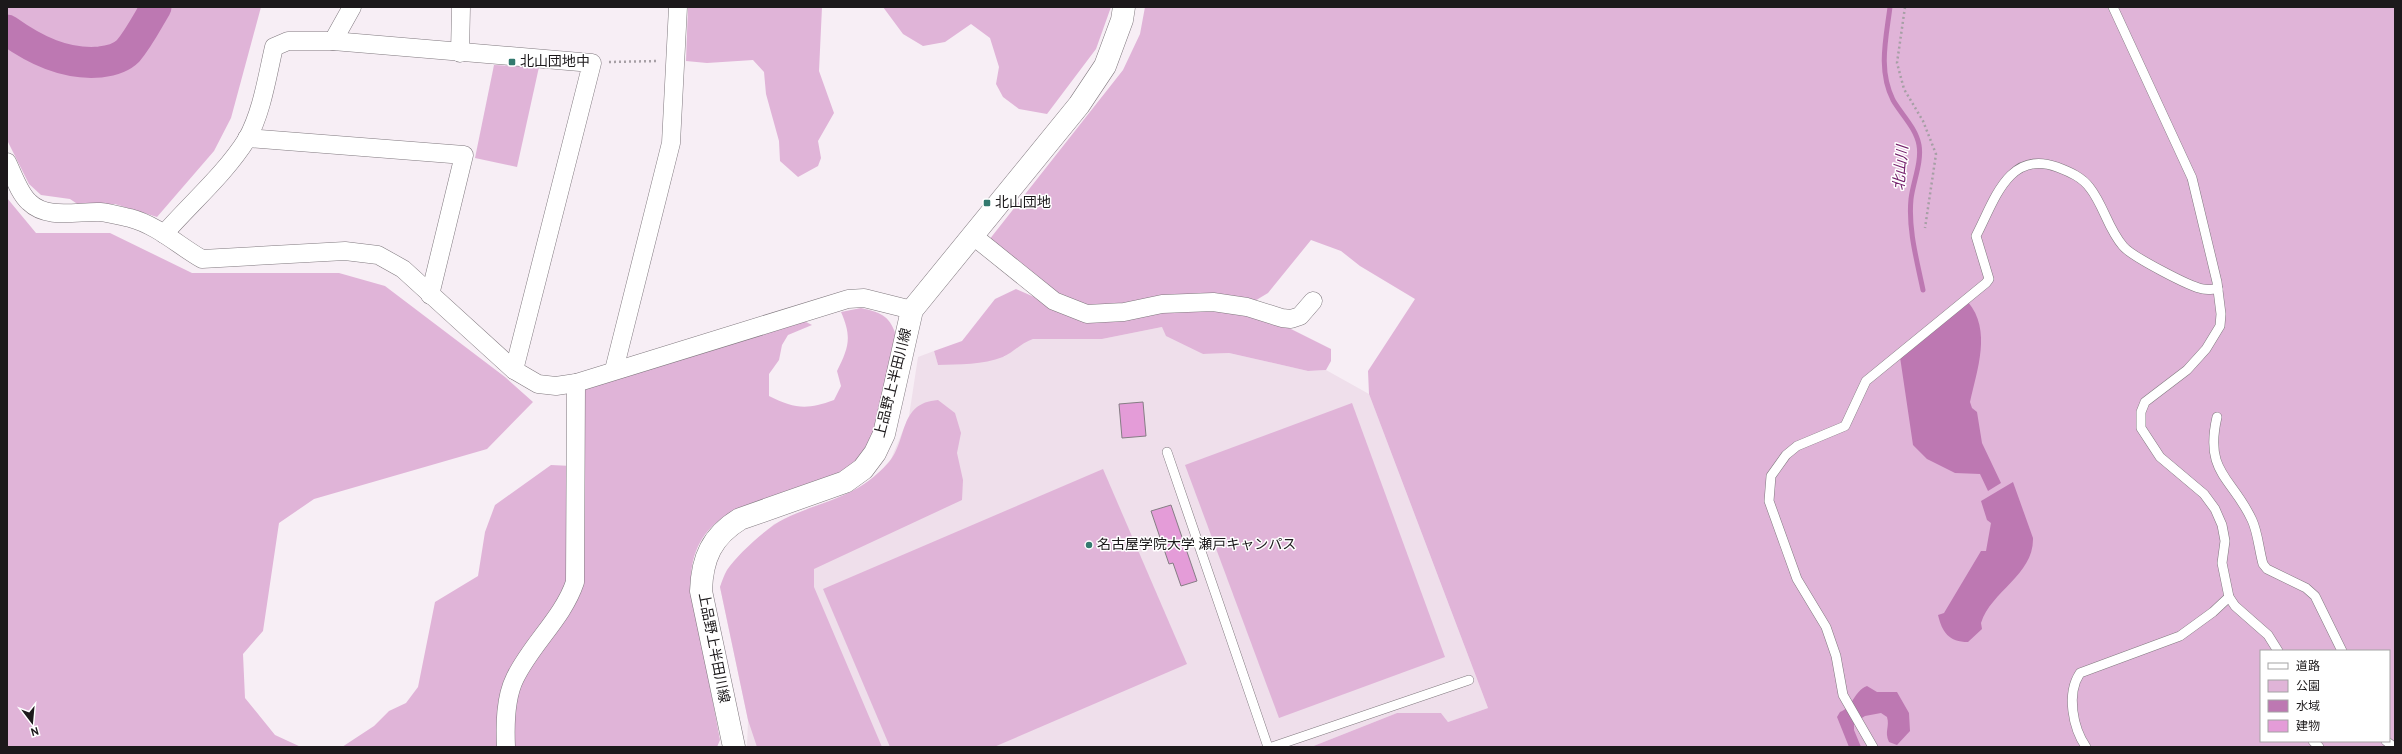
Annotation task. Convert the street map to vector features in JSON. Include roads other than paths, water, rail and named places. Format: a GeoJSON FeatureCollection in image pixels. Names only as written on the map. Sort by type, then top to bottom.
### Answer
{"type":"FeatureCollection","features":[{"type":"Feature","properties":{"kind":"street"},"geometry":{"type":"LineString","coordinates":[[333,41],[352,7]]}},
{"type":"Feature","properties":{"kind":"street"},"geometry":{"type":"LineString","coordinates":[[460,53],[461,7]]}},
{"type":"Feature","properties":{"kind":"street"},"geometry":{"type":"LineString","coordinates":[[614,370],[672,143],[678,7]]}},
{"type":"Feature","properties":{"kind":"street","name":"上品野上半田川線"},"geometry":{"type":"LineString","coordinates":[[734,747],[701,591],[702,572],[707,553],[716,538],[726,527],[740,519],[845,482],[863,469],[876,453],[884,434],[912,310],[1079,105],[1105,66],[1122,20],[1124,7]]}},
{"type":"Feature","properties":{"kind":"street"},"geometry":{"type":"LineString","coordinates":[[164,234],[223,169],[247,138],[259,109],[274,47],[288,41],[333,41],[460,53],[592,63],[514,370]]}},
{"type":"Feature","properties":{"kind":"street"},"geometry":{"type":"LineString","coordinates":[[247,138],[464,155],[430,295]]}},
{"type":"Feature","properties":{"kind":"street"},"geometry":{"type":"LineString","coordinates":[[7,162],[28,202],[37,208],[58,214],[101,212],[132,219],[164,234],[183,248],[202,259],[345,251],[378,255],[403,269],[514,370],[538,384],[556,386],[576,383],[614,370],[848,299],[864,298],[912,310]]}},
{"type":"Feature","properties":{"kind":"street"},"geometry":{"type":"LineString","coordinates":[[972,235],[1054,301],[1087,314],[1124,312],[1162,304],[1213,302],[1247,307],[1282,318],[1291,319],[1300,316],[1313,301]]}},
{"type":"Feature","properties":{"kind":"street"},"geometry":{"type":"LineString","coordinates":[[506,747],[506,716],[514,679],[531,652],[568,601],[575,582],[576,383]]}},
{"type":"Feature","properties":{"kind":"lane"},"geometry":{"type":"LineString","coordinates":[[2113,7],[2192,178],[2218,289],[2220,326],[2213,340],[2187,370],[2145,402],[2140,422],[2153,449],[2204,494],[2215,509],[2222,525],[2225,542],[2222,563],[2229,597],[2235,606],[2268,635],[2277,650]]}},
{"type":"Feature","properties":{"kind":"lane"},"geometry":{"type":"LineString","coordinates":[[1873,747],[1843,696],[1836,656],[1826,627],[1798,579],[1769,501],[1771,476],[1786,455],[1797,446],[1845,426],[1866,381],[1986,283],[1989,279],[1976,236],[2006,178],[2024,165],[2031,163],[2046,163],[2076,175],[2089,187],[2101,204],[2117,239],[2129,253],[2202,289],[2218,289]]}},
{"type":"Feature","properties":{"kind":"lane"},"geometry":{"type":"LineString","coordinates":[[2217,417],[2213,435],[2214,452],[2223,478],[2253,521],[2263,564],[2267,569],[2306,588],[2315,596],[2342,650]]}},
{"type":"Feature","properties":{"kind":"lane"},"geometry":{"type":"LineString","coordinates":[[1167,452],[1268,747]]}},
{"type":"Feature","properties":{"kind":"lane"},"geometry":{"type":"LineString","coordinates":[[2086,747],[2079,736],[2072,697],[2076,680],[2080,673],[2180,636],[2213,612],[2229,597]]}},
{"type":"Feature","properties":{"kind":"lane"},"geometry":{"type":"LineString","coordinates":[[1272,747],[1469,680]]}},
{"type":"Feature","properties":{"kind":"water"},"geometry":{"type":"Polygon","coordinates":[[[1968,302],[1975,313],[1981,338],[1979,364],[1970,402],[1972,408],[1977,412],[1982,443],[2001,483],[1988,491],[1980,474],[1955,473],[1927,459],[1913,445],[1900,357],[1968,302]]]}},
{"type":"Feature","properties":{"kind":"water"},"geometry":{"type":"Polygon","coordinates":[[[2013,482],[2033,538],[2031,551],[2027,562],[2020,573],[1993,601],[1986,612],[1981,623],[1982,629],[1968,642],[1961,642],[1947,635],[1938,615],[1944,613],[1981,551],[1986,551],[1991,523],[1987,520],[1981,501],[2013,482]]]}},
{"type":"Feature","properties":{"kind":"water"},"geometry":{"type":"Polygon","coordinates":[[[1867,686],[1877,692],[1897,692],[1909,713],[1910,731],[1897,745],[1889,742],[1887,735],[1887,717],[1881,713],[1865,716],[1854,723],[1854,730],[1861,747],[1849,747],[1837,717],[1840,712],[1848,707],[1859,691],[1867,686]]]}},
{"type":"Feature","properties":{"kind":"waterway"},"geometry":{"type":"LineString","coordinates":[[7,30],[28,44],[51,55],[75,61],[104,62],[118,57],[128,51],[156,7]]}},
{"type":"Feature","properties":{"kind":"waterway","name":"北山川"},"geometry":{"type":"LineString","coordinates":[[1890,7],[1884,54],[1884,66],[1888,89],[1893,100],[1912,127],[1920,152],[1910,210],[1914,245],[1923,290]]}},
{"type":"Feature","properties":{"kind":"place","name":"北山団地中"},"geometry":{"type":"Point","coordinates":[512,62]}},
{"type":"Feature","properties":{"kind":"place","name":"北山団地"},"geometry":{"type":"Point","coordinates":[987,203]}},
{"type":"Feature","properties":{"kind":"place","name":"名古屋学院大学 瀬戸キャンパス"},"geometry":{"type":"Point","coordinates":[1089,545]}}]}
